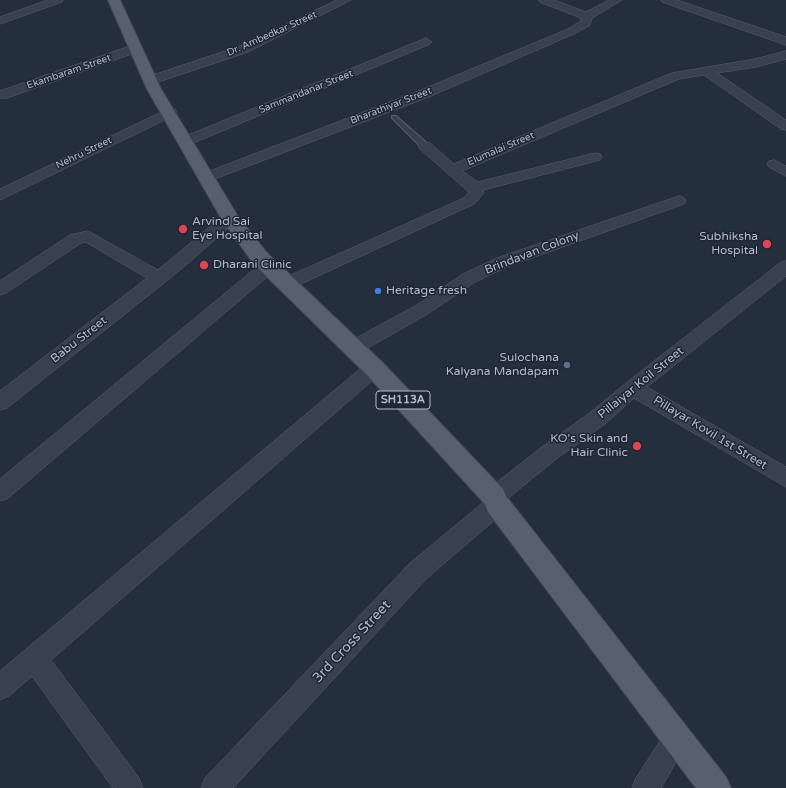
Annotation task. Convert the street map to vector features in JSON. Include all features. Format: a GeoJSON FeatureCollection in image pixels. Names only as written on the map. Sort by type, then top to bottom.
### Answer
{"type":"FeatureCollection","features":[{"type":"Feature","properties":{"kind":"main road","name":"SH113A"},"geometry":{"type":"LineString","coordinates":[[114,0],[151,80],[230,218],[269,266],[374,368],[496,500],[715,788]]}},
{"type":"Feature","properties":{"kind":"street"},"geometry":{"type":"LineString","coordinates":[[0,21],[58,0]]}},
{"type":"Feature","properties":{"kind":"street","name":"Dr. Ambedkar Street"},"geometry":{"type":"LineString","coordinates":[[151,80],[244,49],[346,0]]}},
{"type":"Feature","properties":{"kind":"street"},"geometry":{"type":"LineString","coordinates":[[544,0],[587,16],[617,0]]}},
{"type":"Feature","properties":{"kind":"street"},"geometry":{"type":"LineString","coordinates":[[666,0],[785,52]]}},
{"type":"Feature","properties":{"kind":"street","name":"Bharathiyar Street"},"geometry":{"type":"LineString","coordinates":[[207,177],[426,93],[572,31],[586,23],[587,16]]}},
{"type":"Feature","properties":{"kind":"street","name":"Sammandanar Street"},"geometry":{"type":"LineString","coordinates":[[186,141],[426,42]]}},
{"type":"Feature","properties":{"kind":"street","name":"Ekambaram Street"},"geometry":{"type":"LineString","coordinates":[[2,95],[136,48]]}},
{"type":"Feature","properties":{"kind":"street","name":"Elumalai Street"},"geometry":{"type":"LineString","coordinates":[[474,188],[452,170],[676,76],[756,64],[785,52]]}},
{"type":"Feature","properties":{"kind":"street"},"geometry":{"type":"LineString","coordinates":[[706,71],[786,126]]}},
{"type":"Feature","properties":{"kind":"street","name":"Nehru Street"},"geometry":{"type":"LineString","coordinates":[[0,195],[170,112]]}},
{"type":"Feature","properties":{"kind":"street"},"geometry":{"type":"LineString","coordinates":[[425,146],[452,170]]}},
{"type":"Feature","properties":{"kind":"street"},"geometry":{"type":"LineString","coordinates":[[286,284],[469,201],[477,193],[474,188],[594,157]]}},
{"type":"Feature","properties":{"kind":"street","name":"Brindavan Colony"},"geometry":{"type":"LineString","coordinates":[[353,348],[423,308],[469,278],[503,262],[679,201]]}},
{"type":"Feature","properties":{"kind":"street","name":"Babu Street"},"geometry":{"type":"LineString","coordinates":[[0,402],[158,278],[230,218]]}},
{"type":"Feature","properties":{"kind":"street"},"geometry":{"type":"LineString","coordinates":[[0,290],[76,239],[88,236],[158,278]]}},
{"type":"Feature","properties":{"kind":"street"},"geometry":{"type":"LineString","coordinates":[[0,492],[269,266]]}},
{"type":"Feature","properties":{"kind":"street","name":"Pillaiyar Koil Street"},"geometry":{"type":"LineString","coordinates":[[496,500],[549,453],[598,418],[633,388],[783,272]]}},
{"type":"Feature","properties":{"kind":"street"},"geometry":{"type":"LineString","coordinates":[[0,687],[35,659],[374,368]]}},
{"type":"Feature","properties":{"kind":"street","name":"Pillayar Kovil 1st Street"},"geometry":{"type":"LineString","coordinates":[[633,388],[786,478]]}},
{"type":"Feature","properties":{"kind":"street","name":"3rd Cross Street"},"geometry":{"type":"LineString","coordinates":[[215,788],[418,571],[496,500]]}},
{"type":"Feature","properties":{"kind":"street"},"geometry":{"type":"LineString","coordinates":[[35,659],[129,788]]}},
{"type":"Feature","properties":{"kind":"street"},"geometry":{"type":"LineString","coordinates":[[646,788],[678,738]]}},
{"type":"Feature","properties":{"kind":"lane"},"geometry":{"type":"LineString","coordinates":[[394,117],[425,146]]}},
{"type":"Feature","properties":{"kind":"place","name":"Arvind Sai Eye Hospital"},"geometry":{"type":"Point","coordinates":[183,229]}},
{"type":"Feature","properties":{"kind":"place","name":"Subhiksha Hospital"},"geometry":{"type":"Point","coordinates":[767,244]}},
{"type":"Feature","properties":{"kind":"place","name":"Dharani Clinic"},"geometry":{"type":"Point","coordinates":[204,265]}},
{"type":"Feature","properties":{"kind":"place","name":"Heritage fresh"},"geometry":{"type":"Point","coordinates":[378,291]}},
{"type":"Feature","properties":{"kind":"place","name":"Sulochana Kalyana Mandapam"},"geometry":{"type":"Point","coordinates":[567,365]}},
{"type":"Feature","properties":{"kind":"place","name":"KO's Skin and Hair Clinic"},"geometry":{"type":"Point","coordinates":[637,446]}}]}
